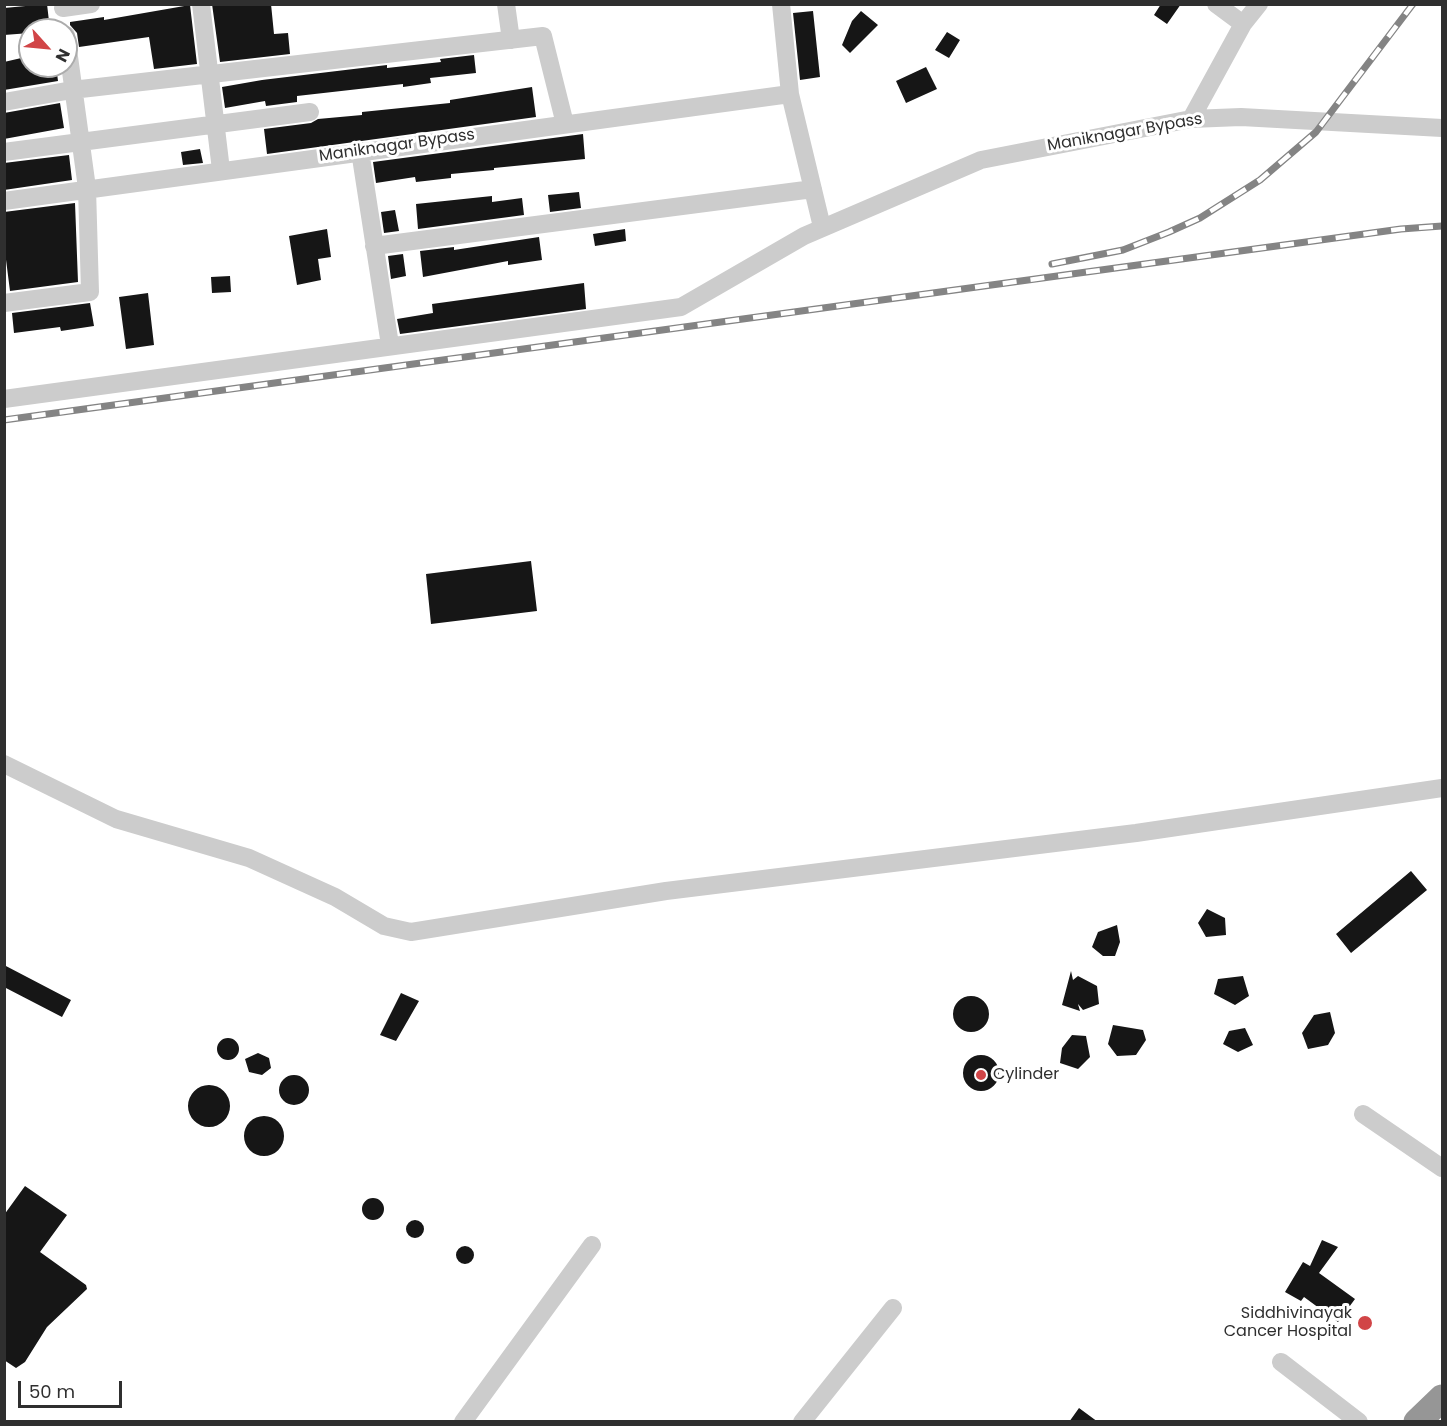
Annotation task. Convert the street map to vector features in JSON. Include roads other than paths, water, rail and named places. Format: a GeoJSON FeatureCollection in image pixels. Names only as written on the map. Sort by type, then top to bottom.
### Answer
{"type":"FeatureCollection","features":[{"type":"Feature","properties":{"kind":"highway"},"geometry":{"type":"LineString","coordinates":[[1418,1422],[1443,1398]]}},
{"type":"Feature","properties":{"kind":"street"},"geometry":{"type":"LineString","coordinates":[[62,6],[92,4]]}},
{"type":"Feature","properties":{"kind":"street"},"geometry":{"type":"LineString","coordinates":[[201,4],[221,170]]}},
{"type":"Feature","properties":{"kind":"street"},"geometry":{"type":"LineString","coordinates":[[506,4],[511,40]]}},
{"type":"Feature","properties":{"kind":"street"},"geometry":{"type":"LineString","coordinates":[[781,4],[790,94],[822,227]]}},
{"type":"Feature","properties":{"kind":"street"},"geometry":{"type":"LineString","coordinates":[[1216,4],[1243,24]]}},
{"type":"Feature","properties":{"kind":"street"},"geometry":{"type":"LineString","coordinates":[[1191,118],[1243,24],[1259,4]]}},
{"type":"Feature","properties":{"kind":"street"},"geometry":{"type":"LineString","coordinates":[[4,102],[72,90],[543,36],[565,124]]}},
{"type":"Feature","properties":{"kind":"street"},"geometry":{"type":"LineString","coordinates":[[4,303],[90,292],[87,188],[71,78]]}},
{"type":"Feature","properties":{"kind":"street","name":"Maniknagar Bypass"},"geometry":{"type":"LineString","coordinates":[[4,201],[790,94]]}},
{"type":"Feature","properties":{"kind":"street"},"geometry":{"type":"LineString","coordinates":[[4,152],[310,112]]}},
{"type":"Feature","properties":{"kind":"street","name":"Maniknagar Bypass"},"geometry":{"type":"LineString","coordinates":[[4,399],[681,307],[822,227],[981,160],[1191,118],[1240,117],[1443,128]]}},
{"type":"Feature","properties":{"kind":"street"},"geometry":{"type":"LineString","coordinates":[[360,151],[390,345]]}},
{"type":"Feature","properties":{"kind":"street"},"geometry":{"type":"LineString","coordinates":[[374,246],[813,189]]}},
{"type":"Feature","properties":{"kind":"street"},"geometry":{"type":"LineString","coordinates":[[4,764],[116,819],[249,858],[335,897],[384,926],[411,932],[666,891],[1136,833],[1443,788]]}},
{"type":"Feature","properties":{"kind":"street"},"geometry":{"type":"LineString","coordinates":[[1363,1114],[1443,1168]]}},
{"type":"Feature","properties":{"kind":"street"},"geometry":{"type":"LineString","coordinates":[[463,1422],[592,1245]]}},
{"type":"Feature","properties":{"kind":"street"},"geometry":{"type":"LineString","coordinates":[[802,1422],[893,1308]]}},
{"type":"Feature","properties":{"kind":"street"},"geometry":{"type":"LineString","coordinates":[[1281,1362],[1359,1422]]}},
{"type":"Feature","properties":{"kind":"railway"},"geometry":{"type":"LineString","coordinates":[[1052,264],[1123,250],[1169,232],[1200,218],[1260,180],[1316,132],[1413,4]]}},
{"type":"Feature","properties":{"kind":"railway"},"geometry":{"type":"LineString","coordinates":[[4,420],[1401,229],[1442,226]]}},
{"type":"Feature","properties":{"kind":"place","name":"Cylinder"},"geometry":{"type":"Point","coordinates":[981,1075]}},
{"type":"Feature","properties":{"kind":"place","name":"Siddhivinayak Cancer Hospital"},"geometry":{"type":"Point","coordinates":[1365,1323]}}]}
